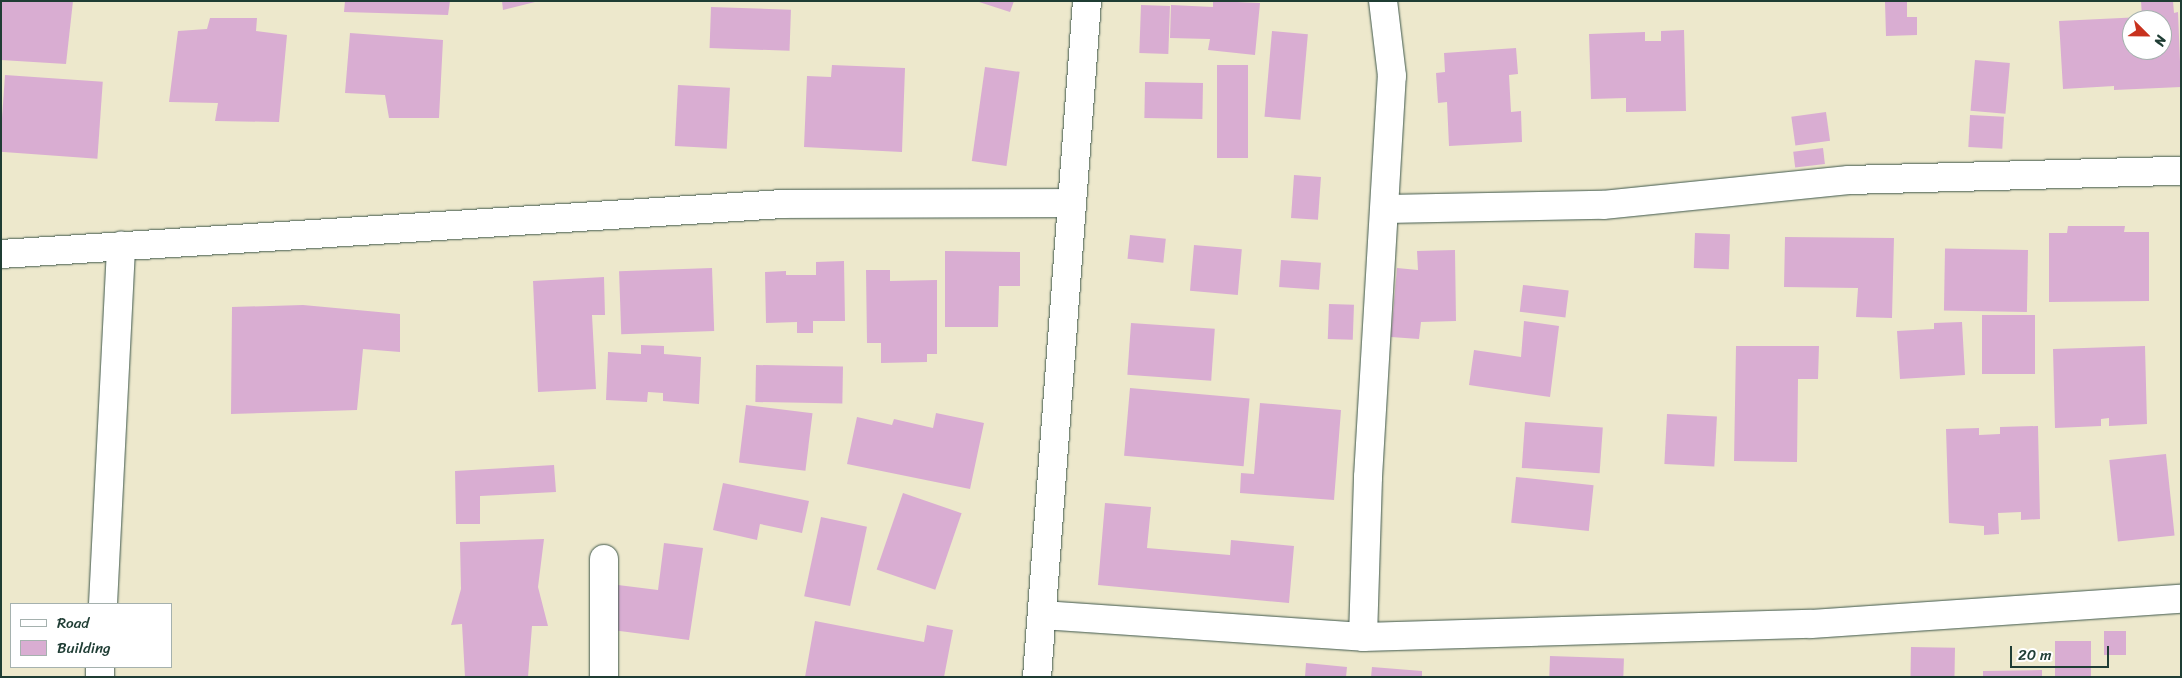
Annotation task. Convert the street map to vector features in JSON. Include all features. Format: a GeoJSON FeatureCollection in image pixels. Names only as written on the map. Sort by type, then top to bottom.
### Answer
{"type":"FeatureCollection","features":[{"type":"Feature","properties":{"kind":"street"},"geometry":{"type":"LineString","coordinates":[[1037,677],[1070,203],[1087,1]]}},
{"type":"Feature","properties":{"kind":"street"},"geometry":{"type":"LineString","coordinates":[[1363,638],[1368,478],[1386,209],[1392,76],[1383,1]]}},
{"type":"Feature","properties":{"kind":"street"},"geometry":{"type":"LineString","coordinates":[[1386,209],[1603,206],[1849,180],[2181,171]]}},
{"type":"Feature","properties":{"kind":"street"},"geometry":{"type":"LineString","coordinates":[[1,254],[783,204],[1070,203]]}},
{"type":"Feature","properties":{"kind":"street"},"geometry":{"type":"LineString","coordinates":[[103,603],[121,245]]}},
{"type":"Feature","properties":{"kind":"street"},"geometry":{"type":"LineString","coordinates":[[604,559],[604,677]]}},
{"type":"Feature","properties":{"kind":"street"},"geometry":{"type":"LineString","coordinates":[[1042,615],[1363,638],[1811,624],[2181,599]]}},
{"type":"Feature","properties":{"kind":"building"},"geometry":{"type":"Polygon","coordinates":[[[1,1],[73,1],[66,64],[1,60],[1,1]]]}},
{"type":"Feature","properties":{"kind":"building"},"geometry":{"type":"Polygon","coordinates":[[[345,1],[450,1],[448,15],[344,12],[345,1]]]}},
{"type":"Feature","properties":{"kind":"building"},"geometry":{"type":"Polygon","coordinates":[[[502,1],[535,1],[535,2],[503,10],[502,1]]]}},
{"type":"Feature","properties":{"kind":"building"},"geometry":{"type":"Polygon","coordinates":[[[976,1],[1014,1],[1010,12],[976,1]]]}},
{"type":"Feature","properties":{"kind":"building"},"geometry":{"type":"Polygon","coordinates":[[[1213,1],[1260,3],[1255,55],[1208,50],[1210,39],[1170,38],[1171,5],[1213,7],[1213,1]]]}},
{"type":"Feature","properties":{"kind":"building"},"geometry":{"type":"Polygon","coordinates":[[[1907,1],[1907,17],[1917,17],[1917,35],[1886,36],[1885,2],[1907,1]]]}},
{"type":"Feature","properties":{"kind":"building"},"geometry":{"type":"Polygon","coordinates":[[[2141,1],[2173,1],[2174,13],[2178,12],[2181,87],[2114,90],[2114,86],[2063,89],[2059,21],[2122,18],[2122,60],[2172,60],[2172,10],[2142,10],[2141,1]]]}},
{"type":"Feature","properties":{"kind":"building"},"geometry":{"type":"Polygon","coordinates":[[[1141,5],[1170,6],[1168,54],[1139,53],[1141,5]]]}},
{"type":"Feature","properties":{"kind":"building"},"geometry":{"type":"Polygon","coordinates":[[[711,7],[791,10],[790,51],[710,48],[711,7]]]}},
{"type":"Feature","properties":{"kind":"building"},"geometry":{"type":"Polygon","coordinates":[[[210,18],[257,18],[256,31],[287,35],[279,122],[215,121],[218,103],[169,102],[178,31],[207,29],[210,18]]]}},
{"type":"Feature","properties":{"kind":"building"},"geometry":{"type":"Polygon","coordinates":[[[1684,30],[1686,111],[1626,112],[1626,98],[1591,99],[1589,34],[1645,32],[1645,41],[1661,41],[1661,31],[1684,30]]]}},
{"type":"Feature","properties":{"kind":"building"},"geometry":{"type":"Polygon","coordinates":[[[1272,31],[1308,34],[1300,120],[1265,117],[1272,31]]]}},
{"type":"Feature","properties":{"kind":"building"},"geometry":{"type":"Polygon","coordinates":[[[350,33],[443,40],[439,118],[389,118],[385,95],[345,93],[350,33]]]}},
{"type":"Feature","properties":{"kind":"building"},"geometry":{"type":"Polygon","coordinates":[[[1516,48],[1518,74],[1509,75],[1511,112],[1521,111],[1522,142],[1449,146],[1447,102],[1438,103],[1436,73],[1445,72],[1444,53],[1516,48]]]}},
{"type":"Feature","properties":{"kind":"building"},"geometry":{"type":"Polygon","coordinates":[[[1975,60],[2010,63],[2005,114],[1971,111],[1975,60]]]}},
{"type":"Feature","properties":{"kind":"building"},"geometry":{"type":"Polygon","coordinates":[[[832,65],[905,68],[902,152],[804,147],[807,76],[831,77],[832,65]]]}},
{"type":"Feature","properties":{"kind":"building"},"geometry":{"type":"Polygon","coordinates":[[[1217,65],[1248,65],[1248,158],[1217,158],[1217,65]]]}},
{"type":"Feature","properties":{"kind":"building"},"geometry":{"type":"Polygon","coordinates":[[[985,67],[1020,72],[1006,166],[972,161],[985,67]]]}},
{"type":"Feature","properties":{"kind":"building"},"geometry":{"type":"Polygon","coordinates":[[[5,75],[103,82],[97,159],[1,152],[5,75]]]}},
{"type":"Feature","properties":{"kind":"building"},"geometry":{"type":"Polygon","coordinates":[[[1145,82],[1203,83],[1202,119],[1144,118],[1145,82]]]}},
{"type":"Feature","properties":{"kind":"building"},"geometry":{"type":"Polygon","coordinates":[[[678,85],[730,88],[727,149],[675,146],[678,85]]]}},
{"type":"Feature","properties":{"kind":"building"},"geometry":{"type":"Polygon","coordinates":[[[1826,112],[1830,141],[1795,146],[1791,117],[1826,112]]]}},
{"type":"Feature","properties":{"kind":"building"},"geometry":{"type":"Polygon","coordinates":[[[1970,115],[2004,117],[2002,149],[1968,147],[1970,115]]]}},
{"type":"Feature","properties":{"kind":"building"},"geometry":{"type":"Polygon","coordinates":[[[1823,148],[1825,164],[1795,168],[1793,152],[1823,148]]]}},
{"type":"Feature","properties":{"kind":"building"},"geometry":{"type":"Polygon","coordinates":[[[1294,175],[1321,177],[1318,220],[1291,218],[1294,175]]]}},
{"type":"Feature","properties":{"kind":"building"},"geometry":{"type":"Polygon","coordinates":[[[2068,226],[2125,226],[2124,232],[2149,232],[2149,301],[2049,302],[2049,233],[2067,233],[2068,226]]]}},
{"type":"Feature","properties":{"kind":"building"},"geometry":{"type":"Polygon","coordinates":[[[1695,233],[1730,234],[1729,269],[1694,268],[1695,233]]]}},
{"type":"Feature","properties":{"kind":"building"},"geometry":{"type":"Polygon","coordinates":[[[1130,235],[1166,239],[1163,263],[1127,259],[1130,235]]]}},
{"type":"Feature","properties":{"kind":"building"},"geometry":{"type":"Polygon","coordinates":[[[1785,237],[1894,238],[1892,318],[1856,317],[1858,288],[1784,287],[1785,237]]]}},
{"type":"Feature","properties":{"kind":"building"},"geometry":{"type":"Polygon","coordinates":[[[1194,245],[1242,249],[1238,295],[1190,291],[1194,245]]]}},
{"type":"Feature","properties":{"kind":"building"},"geometry":{"type":"Polygon","coordinates":[[[1945,249],[2028,250],[2027,312],[1944,311],[1945,249]]]}},
{"type":"Feature","properties":{"kind":"building"},"geometry":{"type":"Polygon","coordinates":[[[1455,250],[1456,321],[1421,322],[1419,339],[1391,337],[1397,268],[1418,270],[1417,251],[1455,250]]]}},
{"type":"Feature","properties":{"kind":"building"},"geometry":{"type":"Polygon","coordinates":[[[945,251],[1020,252],[1020,286],[999,286],[998,327],[945,327],[945,251]]]}},
{"type":"Feature","properties":{"kind":"building"},"geometry":{"type":"Polygon","coordinates":[[[1281,260],[1321,263],[1319,290],[1279,287],[1281,260]]]}},
{"type":"Feature","properties":{"kind":"building"},"geometry":{"type":"Polygon","coordinates":[[[844,261],[845,321],[813,321],[813,333],[797,333],[797,322],[766,323],[765,272],[786,271],[786,275],[816,275],[816,262],[844,261]]]}},
{"type":"Feature","properties":{"kind":"building"},"geometry":{"type":"Polygon","coordinates":[[[712,268],[714,331],[621,334],[619,271],[712,268]]]}},
{"type":"Feature","properties":{"kind":"building"},"geometry":{"type":"Polygon","coordinates":[[[866,270],[890,270],[890,281],[937,280],[937,354],[927,354],[927,362],[881,363],[881,343],[867,343],[866,270]]]}},
{"type":"Feature","properties":{"kind":"building"},"geometry":{"type":"Polygon","coordinates":[[[604,277],[605,315],[592,315],[596,389],[538,392],[533,281],[604,277]]]}},
{"type":"Feature","properties":{"kind":"building"},"geometry":{"type":"Polygon","coordinates":[[[1523,285],[1569,291],[1565,317],[1520,312],[1523,285]]]}},
{"type":"Feature","properties":{"kind":"building"},"geometry":{"type":"Polygon","coordinates":[[[1329,304],[1354,305],[1353,340],[1328,339],[1329,304]]]}},
{"type":"Feature","properties":{"kind":"building"},"geometry":{"type":"Polygon","coordinates":[[[303,305],[400,314],[400,352],[363,349],[357,410],[231,414],[232,307],[303,305]]]}},
{"type":"Feature","properties":{"kind":"building"},"geometry":{"type":"Polygon","coordinates":[[[1982,315],[2035,315],[2035,374],[1982,374],[1982,315]]]}},
{"type":"Feature","properties":{"kind":"building"},"geometry":{"type":"Polygon","coordinates":[[[1524,321],[1559,326],[1550,397],[1469,385],[1474,350],[1521,357],[1524,321]]]}},
{"type":"Feature","properties":{"kind":"building"},"geometry":{"type":"Polygon","coordinates":[[[1962,322],[1965,375],[1900,379],[1897,331],[1934,329],[1934,323],[1962,322]]]}},
{"type":"Feature","properties":{"kind":"building"},"geometry":{"type":"Polygon","coordinates":[[[1131,323],[1215,329],[1211,381],[1127,375],[1131,323]]]}},
{"type":"Feature","properties":{"kind":"building"},"geometry":{"type":"Polygon","coordinates":[[[641,345],[664,346],[664,354],[701,357],[699,404],[663,401],[663,393],[648,392],[647,402],[606,400],[608,352],[641,354],[641,345]]]}},
{"type":"Feature","properties":{"kind":"building"},"geometry":{"type":"Polygon","coordinates":[[[1736,346],[1819,346],[1818,379],[1798,379],[1797,462],[1734,461],[1736,346]]]}},
{"type":"Feature","properties":{"kind":"building"},"geometry":{"type":"Polygon","coordinates":[[[2145,346],[2147,424],[2109,426],[2109,418],[2101,419],[2101,426],[2055,428],[2053,349],[2145,346]]]}},
{"type":"Feature","properties":{"kind":"building"},"geometry":{"type":"Polygon","coordinates":[[[756,365],[843,367],[842,404],[755,402],[756,365]]]}},
{"type":"Feature","properties":{"kind":"building"},"geometry":{"type":"Polygon","coordinates":[[[1130,388],[1250,398],[1244,466],[1124,456],[1130,388]]]}},
{"type":"Feature","properties":{"kind":"building"},"geometry":{"type":"Polygon","coordinates":[[[1260,403],[1341,410],[1334,500],[1240,493],[1241,473],[1254,474],[1260,403]]]}},
{"type":"Feature","properties":{"kind":"building"},"geometry":{"type":"Polygon","coordinates":[[[746,405],[813,413],[805,471],[739,463],[746,405]]]}},
{"type":"Feature","properties":{"kind":"building"},"geometry":{"type":"Polygon","coordinates":[[[936,413],[984,423],[970,489],[847,464],[857,417],[892,425],[894,419],[933,428],[936,413]]]}},
{"type":"Feature","properties":{"kind":"building"},"geometry":{"type":"Polygon","coordinates":[[[1667,414],[1717,417],[1714,467],[1664,464],[1667,414]]]}},
{"type":"Feature","properties":{"kind":"building"},"geometry":{"type":"Polygon","coordinates":[[[1525,422],[1603,427],[1600,473],[1522,468],[1525,422]]]}},
{"type":"Feature","properties":{"kind":"building"},"geometry":{"type":"Polygon","coordinates":[[[2038,426],[2040,519],[2021,520],[2021,512],[1998,513],[1999,534],[1984,535],[1984,526],[1949,523],[1946,429],[1979,428],[1979,435],[2000,434],[2000,427],[2038,426]]]}},
{"type":"Feature","properties":{"kind":"building"},"geometry":{"type":"Polygon","coordinates":[[[2166,454],[2175,536],[2118,542],[2109,460],[2166,454]]]}},
{"type":"Feature","properties":{"kind":"building"},"geometry":{"type":"Polygon","coordinates":[[[554,465],[556,492],[480,496],[480,524],[456,524],[455,471],[554,465]]]}},
{"type":"Feature","properties":{"kind":"building"},"geometry":{"type":"Polygon","coordinates":[[[1516,477],[1594,485],[1589,531],[1511,523],[1516,477]]]}},
{"type":"Feature","properties":{"kind":"building"},"geometry":{"type":"Polygon","coordinates":[[[723,483],[809,501],[802,533],[760,524],[757,540],[713,530],[723,483]]]}},
{"type":"Feature","properties":{"kind":"building"},"geometry":{"type":"Polygon","coordinates":[[[903,493],[962,513],[935,590],[877,570],[903,493]]]}},
{"type":"Feature","properties":{"kind":"building"},"geometry":{"type":"Polygon","coordinates":[[[1105,503],[1151,507],[1147,548],[1230,555],[1231,540],[1294,546],[1289,603],[1098,585],[1105,503]]]}},
{"type":"Feature","properties":{"kind":"building"},"geometry":{"type":"Polygon","coordinates":[[[821,517],[867,527],[850,606],[804,596],[821,517]]]}},
{"type":"Feature","properties":{"kind":"building"},"geometry":{"type":"Polygon","coordinates":[[[544,539],[538,587],[548,626],[532,626],[528,677],[465,677],[462,624],[451,625],[461,589],[460,542],[544,539]]]}},
{"type":"Feature","properties":{"kind":"building"},"geometry":{"type":"Polygon","coordinates":[[[664,543],[703,548],[689,640],[612,630],[618,585],[658,590],[664,543]]]}},
{"type":"Feature","properties":{"kind":"building"},"geometry":{"type":"Polygon","coordinates":[[[815,621],[924,642],[927,625],[953,630],[944,677],[805,677],[815,621]]]}},
{"type":"Feature","properties":{"kind":"building"},"geometry":{"type":"Polygon","coordinates":[[[2104,631],[2126,631],[2126,655],[2104,655],[2104,631]]]}},
{"type":"Feature","properties":{"kind":"building"},"geometry":{"type":"Polygon","coordinates":[[[2055,641],[2091,641],[2091,676],[2055,676],[2055,641]]]}},
{"type":"Feature","properties":{"kind":"building"},"geometry":{"type":"Polygon","coordinates":[[[1911,647],[1955,648],[1954,677],[1910,677],[1911,647]]]}},
{"type":"Feature","properties":{"kind":"building"},"geometry":{"type":"Polygon","coordinates":[[[1550,656],[1624,659],[1623,677],[1549,677],[1550,656]]]}},
{"type":"Feature","properties":{"kind":"building"},"geometry":{"type":"Polygon","coordinates":[[[1306,663],[1347,667],[1346,677],[1305,677],[1306,663]]]}},
{"type":"Feature","properties":{"kind":"building"},"geometry":{"type":"Polygon","coordinates":[[[1372,667],[1422,671],[1422,677],[1371,677],[1372,667]]]}},
{"type":"Feature","properties":{"kind":"building"},"geometry":{"type":"Polygon","coordinates":[[[2042,670],[2042,677],[1983,677],[1983,671],[2042,670]]]}}]}
